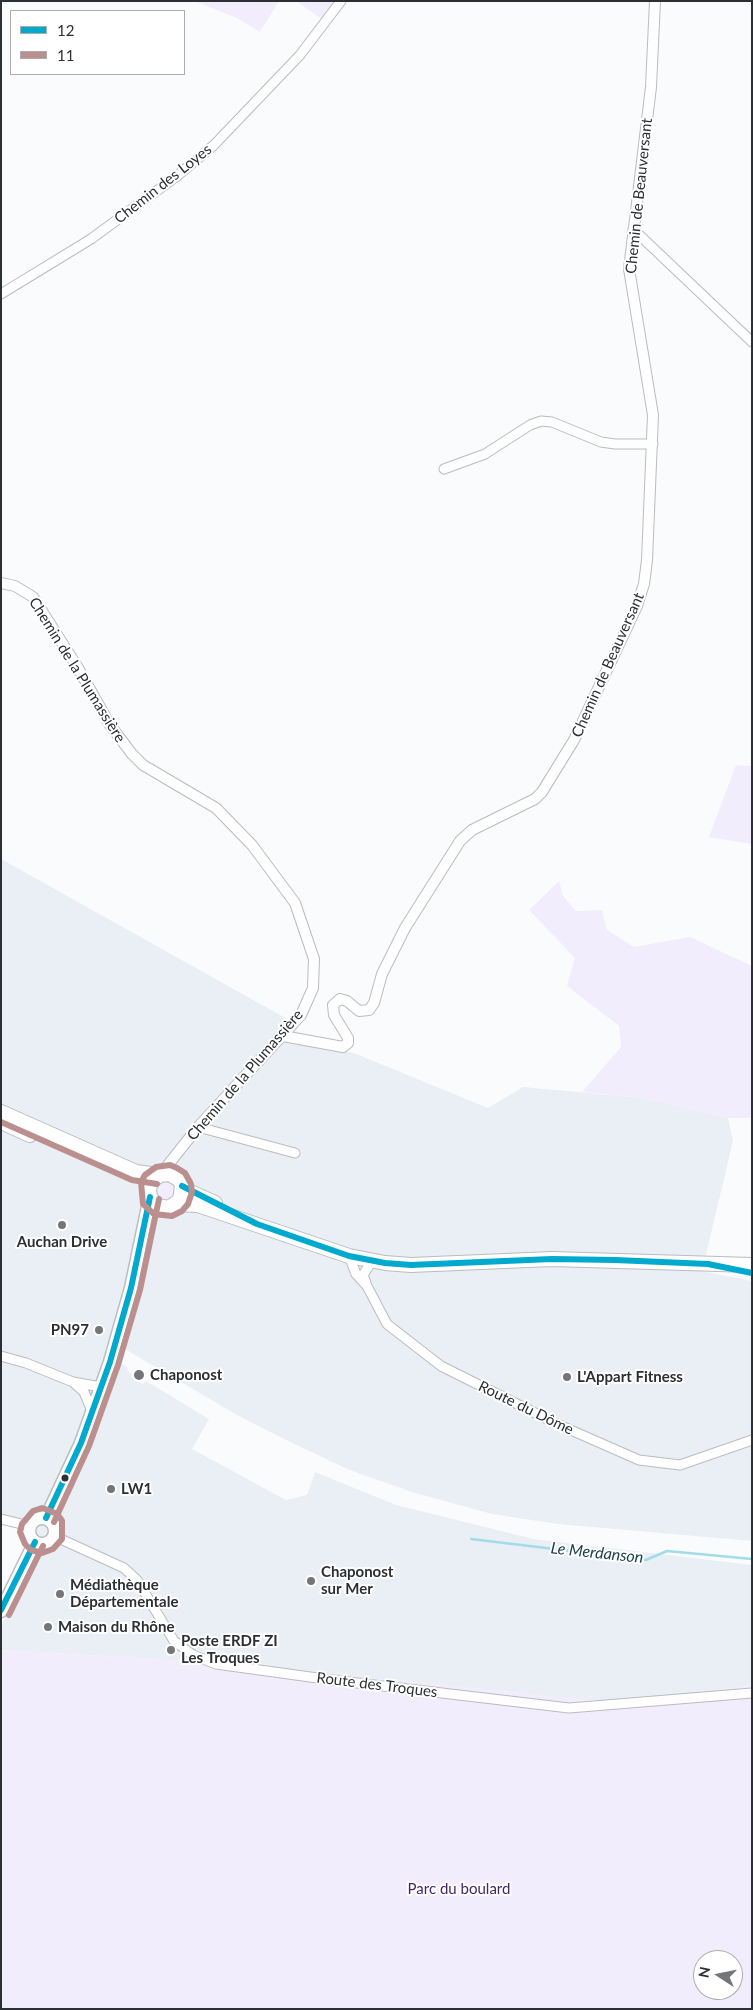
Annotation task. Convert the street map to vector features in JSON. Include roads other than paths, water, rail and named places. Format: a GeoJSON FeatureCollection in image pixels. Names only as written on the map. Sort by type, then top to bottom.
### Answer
{"type":"FeatureCollection","features":[{"type":"Feature","properties":{"kind":"main road"},"geometry":{"type":"LineString","coordinates":[[1,1112],[136,1172],[159,1175],[169,1174],[180,1183],[257,1224]]}},
{"type":"Feature","properties":{"kind":"main road"},"geometry":{"type":"LineString","coordinates":[[1,1122],[136,1181],[149,1193],[154,1203],[170,1206],[198,1205],[350,1256],[372,1261],[411,1266],[552,1259],[752,1265]]}},
{"type":"Feature","properties":{"kind":"main road"},"geometry":{"type":"LineString","coordinates":[[46,1518],[81,1443],[101,1387],[124,1316],[145,1226],[152,1181],[159,1175]]}},
{"type":"Feature","properties":{"kind":"main road"},"geometry":{"type":"LineString","coordinates":[[145,1226],[182,1196],[180,1183]]}},
{"type":"Feature","properties":{"kind":"main road"},"geometry":{"type":"LineString","coordinates":[[708,1264],[752,1273]]}},
{"type":"Feature","properties":{"kind":"main road"},"geometry":{"type":"LineString","coordinates":[[81,1443],[89,1433],[114,1371],[121,1346],[124,1316]]}},
{"type":"Feature","properties":{"kind":"main road"},"geometry":{"type":"LineString","coordinates":[[38,1518],[46,1518],[54,1524],[54,1536],[48,1542],[35,1542],[30,1535],[30,1526],[38,1518]]}},
{"type":"Feature","properties":{"kind":"main road"},"geometry":{"type":"LineString","coordinates":[[1,1611],[35,1542]]}},
{"type":"Feature","properties":{"kind":"street","name":"Chemin des Loyes"},"geometry":{"type":"LineString","coordinates":[[1,294],[91,239],[177,176],[214,145],[300,54],[341,1]]}},
{"type":"Feature","properties":{"kind":"street","name":"Chemin de Beauversant"},"geometry":{"type":"LineString","coordinates":[[283,1036],[343,1047],[348,1043],[348,1038],[334,1015],[333,1005],[340,999],[346,1001],[359,1012],[369,1010],[374,1004],[382,974],[406,928],[460,840],[472,830],[535,799],[550,781],[574,740],[637,606],[644,584],[653,444],[653,415],[650,385],[630,286],[633,229],[651,87],[655,1]]}},
{"type":"Feature","properties":{"kind":"street"},"geometry":{"type":"LineString","coordinates":[[633,229],[752,342]]}},
{"type":"Feature","properties":{"kind":"street"},"geometry":{"type":"LineString","coordinates":[[444,469],[485,454],[530,425],[541,421],[552,422],[601,442],[653,444]]}},
{"type":"Feature","properties":{"kind":"street","name":"Chemin de la Plumassière"},"geometry":{"type":"LineString","coordinates":[[1,583],[15,586],[33,597],[123,744],[143,765],[194,793],[216,808],[252,845],[295,903],[314,959],[314,988],[305,1008],[283,1036],[198,1127],[159,1175]]}},
{"type":"Feature","properties":{"kind":"street"},"geometry":{"type":"LineString","coordinates":[[198,1127],[295,1153]]}},
{"type":"Feature","properties":{"kind":"street","name":"Chemin de la Plumassière"},"geometry":{"type":"LineString","coordinates":[[176,1154],[180,1183]]}},
{"type":"Feature","properties":{"kind":"street","name":"Route du Dôme"},"geometry":{"type":"LineString","coordinates":[[350,1256],[356,1274],[367,1286],[387,1324],[441,1366],[557,1424],[639,1460],[680,1465],[752,1440]]}},
{"type":"Feature","properties":{"kind":"street"},"geometry":{"type":"LineString","coordinates":[[367,1286],[364,1275],[372,1261]]}},
{"type":"Feature","properties":{"kind":"street"},"geometry":{"type":"LineString","coordinates":[[1,1356],[26,1363],[73,1382],[101,1387]]}},
{"type":"Feature","properties":{"kind":"street"},"geometry":{"type":"LineString","coordinates":[[73,1382],[84,1392],[92,1411]]}},
{"type":"Feature","properties":{"kind":"street"},"geometry":{"type":"LineString","coordinates":[[1,1519],[30,1526]]}},
{"type":"Feature","properties":{"kind":"street","name":"Route des Troques"},"geometry":{"type":"LineString","coordinates":[[54,1536],[124,1568],[137,1580],[174,1641],[193,1655],[216,1664],[332,1680],[569,1708],[752,1693]]}},
{"type":"Feature","properties":{"kind":"waterway","name":"Le Merdanson"},"geometry":{"type":"LineString","coordinates":[[471,1539],[646,1560],[667,1551],[752,1559]]}},
{"type":"Feature","properties":{"kind":"place","name":"Auchan Drive"},"geometry":{"type":"Point","coordinates":[62,1225]}},
{"type":"Feature","properties":{"kind":"place","name":"PN97"},"geometry":{"type":"Point","coordinates":[99,1330]}},
{"type":"Feature","properties":{"kind":"place","name":"Chaponost"},"geometry":{"type":"Point","coordinates":[139,1375]}},
{"type":"Feature","properties":{"kind":"place","name":"L'Appart Fitness"},"geometry":{"type":"Point","coordinates":[567,1377]}},
{"type":"Feature","properties":{"kind":"place","name":"LW1"},"geometry":{"type":"Point","coordinates":[111,1489]}},
{"type":"Feature","properties":{"kind":"place","name":"Chaponost sur Mer"},"geometry":{"type":"Point","coordinates":[311,1581]}},
{"type":"Feature","properties":{"kind":"place","name":"Médiathèque Départementale"},"geometry":{"type":"Point","coordinates":[60,1594]}},
{"type":"Feature","properties":{"kind":"place","name":"Maison du Rhône"},"geometry":{"type":"Point","coordinates":[48,1627]}},
{"type":"Feature","properties":{"kind":"place","name":"Poste ERDF ZI Les Troques"},"geometry":{"type":"Point","coordinates":[171,1650]}},
{"type":"Feature","properties":{"kind":"park label","name":"Parc du boulard"},"geometry":{"type":"Point","coordinates":[459,1889]}}]}
